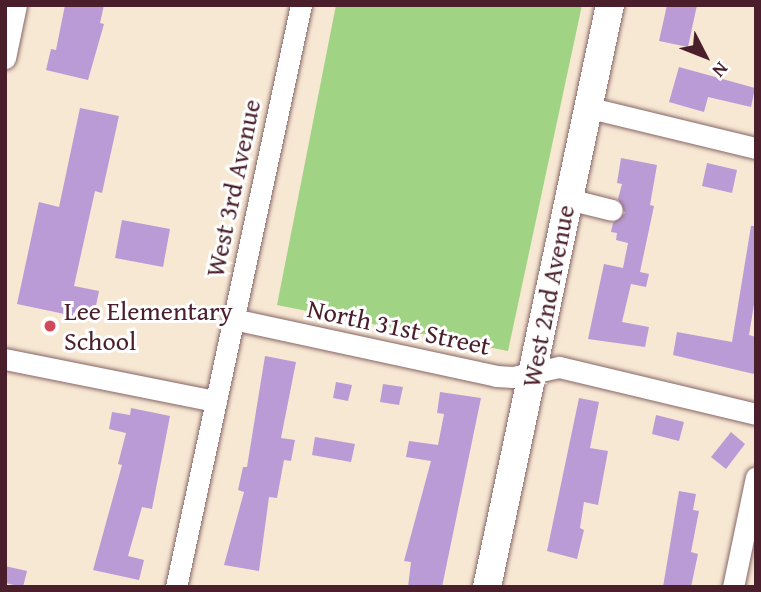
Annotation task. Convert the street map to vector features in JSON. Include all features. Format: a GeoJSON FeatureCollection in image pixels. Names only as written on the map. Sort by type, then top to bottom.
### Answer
{"type":"FeatureCollection","features":[{"type":"Feature","properties":{"kind":"main road","name":"West 2nd Avenue"},"geometry":{"type":"LineString","coordinates":[[487,587],[586,107],[610,5]]}},
{"type":"Feature","properties":{"kind":"street"},"geometry":{"type":"LineString","coordinates":[[5,58],[16,5]]}},
{"type":"Feature","properties":{"kind":"street","name":"West 3rd Avenue"},"geometry":{"type":"LineString","coordinates":[[176,587],[301,5]]}},
{"type":"Feature","properties":{"kind":"street"},"geometry":{"type":"LineString","coordinates":[[586,107],[756,148]]}},
{"type":"Feature","properties":{"kind":"street"},"geometry":{"type":"LineString","coordinates":[[568,199],[612,210]]}},
{"type":"Feature","properties":{"kind":"street","name":"North 31st Street"},"geometry":{"type":"LineString","coordinates":[[233,319],[496,376],[533,374],[559,367],[756,414]]}},
{"type":"Feature","properties":{"kind":"street"},"geometry":{"type":"LineString","coordinates":[[5,359],[216,401]]}},
{"type":"Feature","properties":{"kind":"street"},"geometry":{"type":"LineString","coordinates":[[733,587],[756,477]]}},
{"type":"Feature","properties":{"kind":"green space"},"geometry":{"type":"Polygon","coordinates":[[[336,5],[582,5],[508,351],[277,305],[336,5]]]}},
{"type":"Feature","properties":{"kind":"building"},"geometry":{"type":"Polygon","coordinates":[[[65,5],[104,5],[100,23],[104,24],[88,80],[46,70],[51,49],[56,50],[65,5]]]}},
{"type":"Feature","properties":{"kind":"building"},"geometry":{"type":"Polygon","coordinates":[[[667,5],[697,5],[688,47],[659,41],[667,5]]]}},
{"type":"Feature","properties":{"kind":"building"},"geometry":{"type":"Polygon","coordinates":[[[679,67],[755,88],[751,107],[708,97],[704,112],[669,102],[679,67]]]}},
{"type":"Feature","properties":{"kind":"building"},"geometry":{"type":"Polygon","coordinates":[[[80,108],[119,116],[102,193],[95,191],[74,286],[99,291],[93,320],[17,304],[39,202],[59,207],[80,108]]]}},
{"type":"Feature","properties":{"kind":"building"},"geometry":{"type":"Polygon","coordinates":[[[621,158],[657,165],[650,205],[654,206],[640,272],[649,274],[646,287],[631,284],[622,322],[649,327],[645,347],[588,339],[604,264],[623,268],[628,243],[616,240],[617,233],[611,232],[613,223],[625,213],[618,199],[622,184],[617,183],[621,158]]]}},
{"type":"Feature","properties":{"kind":"building"},"geometry":{"type":"Polygon","coordinates":[[[707,163],[737,170],[732,193],[702,186],[707,163]]]}},
{"type":"Feature","properties":{"kind":"building"},"geometry":{"type":"Polygon","coordinates":[[[122,220],[170,229],[163,267],[115,258],[122,220]]]}},
{"type":"Feature","properties":{"kind":"building"},"geometry":{"type":"Polygon","coordinates":[[[751,226],[756,226],[756,292],[749,335],[756,337],[754,374],[673,355],[677,332],[732,342],[751,226]]]}},
{"type":"Feature","properties":{"kind":"building"},"geometry":{"type":"Polygon","coordinates":[[[265,356],[296,362],[281,438],[295,440],[291,461],[284,460],[277,498],[269,497],[259,571],[224,565],[244,492],[238,490],[243,467],[247,467],[265,356]]]}},
{"type":"Feature","properties":{"kind":"building"},"geometry":{"type":"Polygon","coordinates":[[[336,382],[352,385],[348,401],[333,398],[336,382]]]}},
{"type":"Feature","properties":{"kind":"building"},"geometry":{"type":"Polygon","coordinates":[[[383,384],[403,387],[399,405],[380,402],[383,384]]]}},
{"type":"Feature","properties":{"kind":"building"},"geometry":{"type":"Polygon","coordinates":[[[440,392],[481,398],[442,587],[408,587],[411,562],[404,561],[431,461],[406,457],[409,441],[438,445],[444,414],[437,413],[440,392]]]}},
{"type":"Feature","properties":{"kind":"building"},"geometry":{"type":"Polygon","coordinates":[[[579,398],[599,402],[590,448],[608,451],[598,505],[584,502],[580,528],[584,530],[577,559],[547,551],[579,398]]]}},
{"type":"Feature","properties":{"kind":"building"},"geometry":{"type":"Polygon","coordinates":[[[131,408],[170,416],[152,509],[142,507],[128,556],[144,560],[139,580],[93,570],[122,465],[118,464],[126,433],[109,429],[112,412],[130,415],[131,408]]]}},
{"type":"Feature","properties":{"kind":"building"},"geometry":{"type":"Polygon","coordinates":[[[656,415],[684,422],[679,441],[652,434],[656,415]]]}},
{"type":"Feature","properties":{"kind":"building"},"geometry":{"type":"Polygon","coordinates":[[[731,432],[745,444],[726,469],[711,457],[731,432]]]}},
{"type":"Feature","properties":{"kind":"building"},"geometry":{"type":"Polygon","coordinates":[[[315,437],[355,444],[351,462],[312,455],[315,437]]]}},
{"type":"Feature","properties":{"kind":"building"},"geometry":{"type":"Polygon","coordinates":[[[679,491],[696,494],[693,510],[699,511],[691,552],[698,554],[691,587],[663,587],[679,491]]]}},
{"type":"Feature","properties":{"kind":"building"},"geometry":{"type":"Polygon","coordinates":[[[5,566],[27,571],[23,587],[5,583],[5,566]]]}},
{"type":"Feature","properties":{"kind":"place","name":"Lee Elementary School"},"geometry":{"type":"Point","coordinates":[50,326]}}]}
